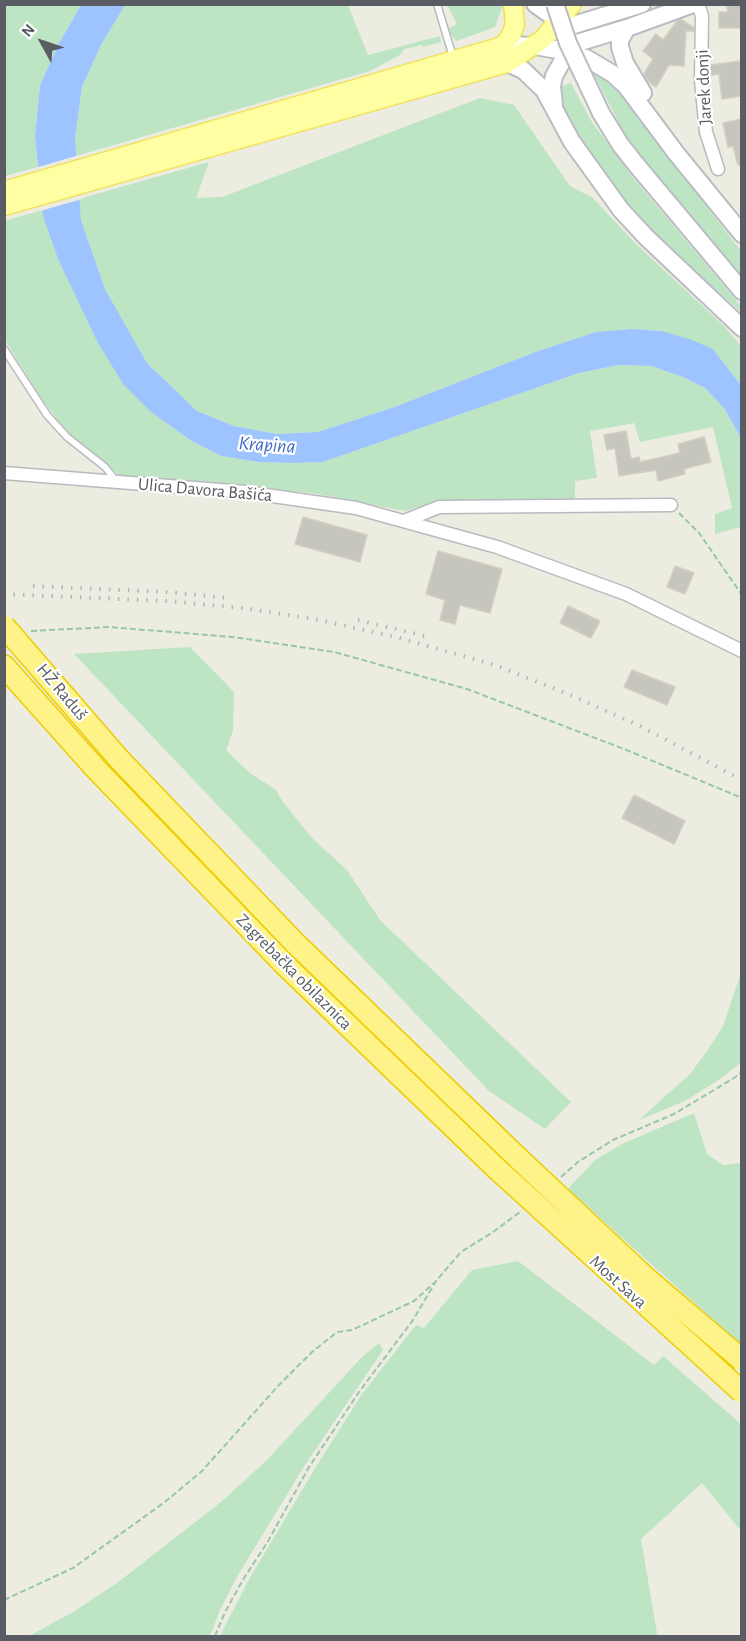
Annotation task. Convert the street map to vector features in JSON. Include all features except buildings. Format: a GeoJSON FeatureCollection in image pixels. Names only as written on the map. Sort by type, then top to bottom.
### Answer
{"type":"FeatureCollection","features":[{"type":"Feature","properties":{"kind":"highway","name":"HŽ Raduš"},"geometry":{"type":"LineString","coordinates":[[4,626],[119,759]]}},
{"type":"Feature","properties":{"kind":"highway","name":"HŽ Raduš"},"geometry":{"type":"LineString","coordinates":[[4,666],[96,769]]}},
{"type":"Feature","properties":{"kind":"highway","name":"Zagrebačka obilaznica"},"geometry":{"type":"LineString","coordinates":[[119,759],[296,944],[518,1158]]}},
{"type":"Feature","properties":{"kind":"highway","name":"Zagrebačka obilaznica"},"geometry":{"type":"LineString","coordinates":[[96,769],[284,964],[496,1169]]}},
{"type":"Feature","properties":{"kind":"highway","name":"Most Sava"},"geometry":{"type":"LineString","coordinates":[[518,1158],[647,1279],[741,1360]]}},
{"type":"Feature","properties":{"kind":"highway","name":"Most Sava"},"geometry":{"type":"LineString","coordinates":[[496,1169],[741,1392]]}},
{"type":"Feature","properties":{"kind":"main road"},"geometry":{"type":"LineString","coordinates":[[506,51],[515,25],[513,4]]}},
{"type":"Feature","properties":{"kind":"main road"},"geometry":{"type":"LineString","coordinates":[[535,4],[586,58],[613,74],[626,86],[741,234]]}},
{"type":"Feature","properties":{"kind":"main road"},"geometry":{"type":"LineString","coordinates":[[554,106],[552,86],[558,67],[563,32],[572,4]]}},
{"type":"Feature","properties":{"kind":"main road"},"geometry":{"type":"LineString","coordinates":[[4,206],[454,60],[535,46],[615,8],[642,4]]}},
{"type":"Feature","properties":{"kind":"main road"},"geometry":{"type":"LineString","coordinates":[[563,32],[621,30],[693,4]]}},
{"type":"Feature","properties":{"kind":"main road"},"geometry":{"type":"LineString","coordinates":[[593,30],[615,8]]}},
{"type":"Feature","properties":{"kind":"main road"},"geometry":{"type":"LineString","coordinates":[[4,191],[203,141],[563,32],[621,30]]}},
{"type":"Feature","properties":{"kind":"main road"},"geometry":{"type":"LineString","coordinates":[[621,30],[622,54],[632,76],[649,102],[656,127]]}},
{"type":"Feature","properties":{"kind":"main road"},"geometry":{"type":"LineString","coordinates":[[563,32],[600,113],[620,144],[741,291]]}},
{"type":"Feature","properties":{"kind":"main road"},"geometry":{"type":"LineString","coordinates":[[506,51],[544,90],[577,149],[621,210],[741,328]]}},
{"type":"Feature","properties":{"kind":"street","name":"Jarek donji"},"geometry":{"type":"LineString","coordinates":[[698,4],[702,16],[701,80],[706,132],[718,169]]}},
{"type":"Feature","properties":{"kind":"street","name":"Ulica Davora Bašića"},"geometry":{"type":"LineString","coordinates":[[4,473],[256,494],[356,508],[497,547],[626,594],[741,651]]}},
{"type":"Feature","properties":{"kind":"street"},"geometry":{"type":"LineString","coordinates":[[404,521],[439,507],[671,505]]}},
{"type":"Feature","properties":{"kind":"lane"},"geometry":{"type":"LineString","coordinates":[[436,4],[454,60]]}},
{"type":"Feature","properties":{"kind":"lane"},"geometry":{"type":"LineString","coordinates":[[4,349],[48,415],[67,437],[105,467],[117,482]]}},
{"type":"Feature","properties":{"kind":"path"},"geometry":{"type":"LineString","coordinates":[[671,505],[699,533],[741,595]]}},
{"type":"Feature","properties":{"kind":"path"},"geometry":{"type":"LineString","coordinates":[[28,631],[109,627],[233,637],[334,652],[466,689],[624,749],[741,798]]}},
{"type":"Feature","properties":{"kind":"path"},"geometry":{"type":"LineString","coordinates":[[555,1183],[578,1162],[613,1140],[674,1114],[734,1078],[741,1071]]}},
{"type":"Feature","properties":{"kind":"path"},"geometry":{"type":"LineString","coordinates":[[4,1600],[73,1568],[165,1502],[201,1471],[312,1352],[337,1332],[352,1330],[414,1301],[436,1281],[461,1252],[522,1210]]}},
{"type":"Feature","properties":{"kind":"path"},"geometry":{"type":"LineString","coordinates":[[215,1636],[225,1612],[309,1467],[359,1392],[413,1320],[436,1281]]}},
{"type":"Feature","properties":{"kind":"green space"},"geometry":{"type":"Polygon","coordinates":[[[5,5],[81,5],[59,43],[40,85],[35,136],[38,167],[5,176],[5,5]]]}},
{"type":"Feature","properties":{"kind":"green space"},"geometry":{"type":"Polygon","coordinates":[[[125,5],[348,5],[368,55],[440,36],[441,42],[404,49],[400,55],[370,71],[76,156],[75,139],[82,87],[101,45],[125,5]]]}},
{"type":"Feature","properties":{"kind":"green space"},"geometry":{"type":"Polygon","coordinates":[[[445,5],[502,5],[502,8],[495,27],[456,41],[449,28],[457,24],[445,5]]]}},
{"type":"Feature","properties":{"kind":"green space"},"geometry":{"type":"Polygon","coordinates":[[[593,73],[605,80],[621,95],[741,251],[741,279],[631,145],[613,118],[616,117],[593,73]]]}},
{"type":"Feature","properties":{"kind":"green space"},"geometry":{"type":"Polygon","coordinates":[[[571,83],[594,126],[635,180],[736,300],[741,307],[741,312],[662,241],[608,182],[584,147],[561,100],[560,89],[571,83]]]}},
{"type":"Feature","properties":{"kind":"green space"},"geometry":{"type":"Polygon","coordinates":[[[480,98],[514,105],[570,186],[593,198],[637,245],[724,326],[741,346],[741,385],[713,349],[662,331],[632,329],[596,332],[538,351],[397,406],[318,432],[277,434],[234,426],[197,411],[147,363],[105,289],[81,220],[79,199],[209,162],[196,198],[222,197],[480,98]]]}},
{"type":"Feature","properties":{"kind":"green space"},"geometry":{"type":"Polygon","coordinates":[[[43,210],[58,259],[123,384],[151,412],[190,440],[221,456],[258,462],[323,462],[579,373],[619,365],[651,366],[683,377],[705,388],[724,408],[741,438],[741,527],[715,534],[715,514],[732,508],[713,427],[640,442],[634,423],[590,431],[597,478],[575,481],[575,504],[436,500],[405,511],[313,493],[121,477],[69,434],[42,400],[5,340],[4,221],[43,210]]]}},
{"type":"Feature","properties":{"kind":"green space"},"geometry":{"type":"Polygon","coordinates":[[[190,647],[234,692],[233,731],[226,750],[250,773],[276,790],[312,838],[347,870],[380,920],[571,1102],[545,1129],[489,1091],[74,654],[190,647]]]}},
{"type":"Feature","properties":{"kind":"green space"},"geometry":{"type":"Polygon","coordinates":[[[741,973],[741,1062],[722,1078],[685,1101],[639,1120],[691,1073],[709,1048],[723,1026],[741,973]]]}},
{"type":"Feature","properties":{"kind":"green space"},"geometry":{"type":"Polygon","coordinates":[[[694,1113],[707,1154],[723,1165],[741,1163],[741,1345],[568,1189],[595,1160],[622,1144],[694,1113]]]}},
{"type":"Feature","properties":{"kind":"green space"},"geometry":{"type":"Polygon","coordinates":[[[518,1261],[654,1365],[663,1356],[741,1424],[741,1531],[702,1483],[641,1539],[657,1633],[660,1636],[220,1636],[248,1581],[314,1470],[362,1394],[416,1325],[424,1328],[472,1270],[518,1261]]]}},
{"type":"Feature","properties":{"kind":"green space"},"geometry":{"type":"Polygon","coordinates":[[[379,1343],[383,1350],[305,1465],[238,1575],[210,1636],[29,1636],[73,1612],[117,1583],[221,1502],[267,1460],[362,1357],[379,1343]]]}},
{"type":"Feature","properties":{"kind":"water","name":"Krapina"},"geometry":{"type":"Polygon","coordinates":[[[81,5],[125,5],[101,45],[82,87],[75,139],[81,220],[105,289],[147,363],[197,411],[234,426],[277,434],[318,432],[397,406],[538,351],[596,332],[632,329],[662,331],[713,349],[741,385],[741,438],[724,408],[705,388],[683,377],[651,366],[619,365],[579,373],[323,462],[258,462],[221,456],[190,440],[151,412],[123,384],[98,343],[58,259],[43,216],[35,136],[40,85],[59,43],[81,5]]]}},
{"type":"Feature","properties":{"kind":"pier"},"geometry":{"type":"Polygon","coordinates":[[[79,155],[82,199],[40,211],[35,168],[79,155]]]}},
{"type":"Feature","properties":{"kind":"railway"},"geometry":{"type":"LineString","coordinates":[[33,586],[167,592],[228,598]]}},
{"type":"Feature","properties":{"kind":"railway"},"geometry":{"type":"LineString","coordinates":[[4,594],[167,601],[242,608],[314,619],[396,637],[495,665],[568,694],[640,726],[742,780]]}},
{"type":"Feature","properties":{"kind":"railway"},"geometry":{"type":"LineString","coordinates":[[358,620],[425,636]]}}]}
